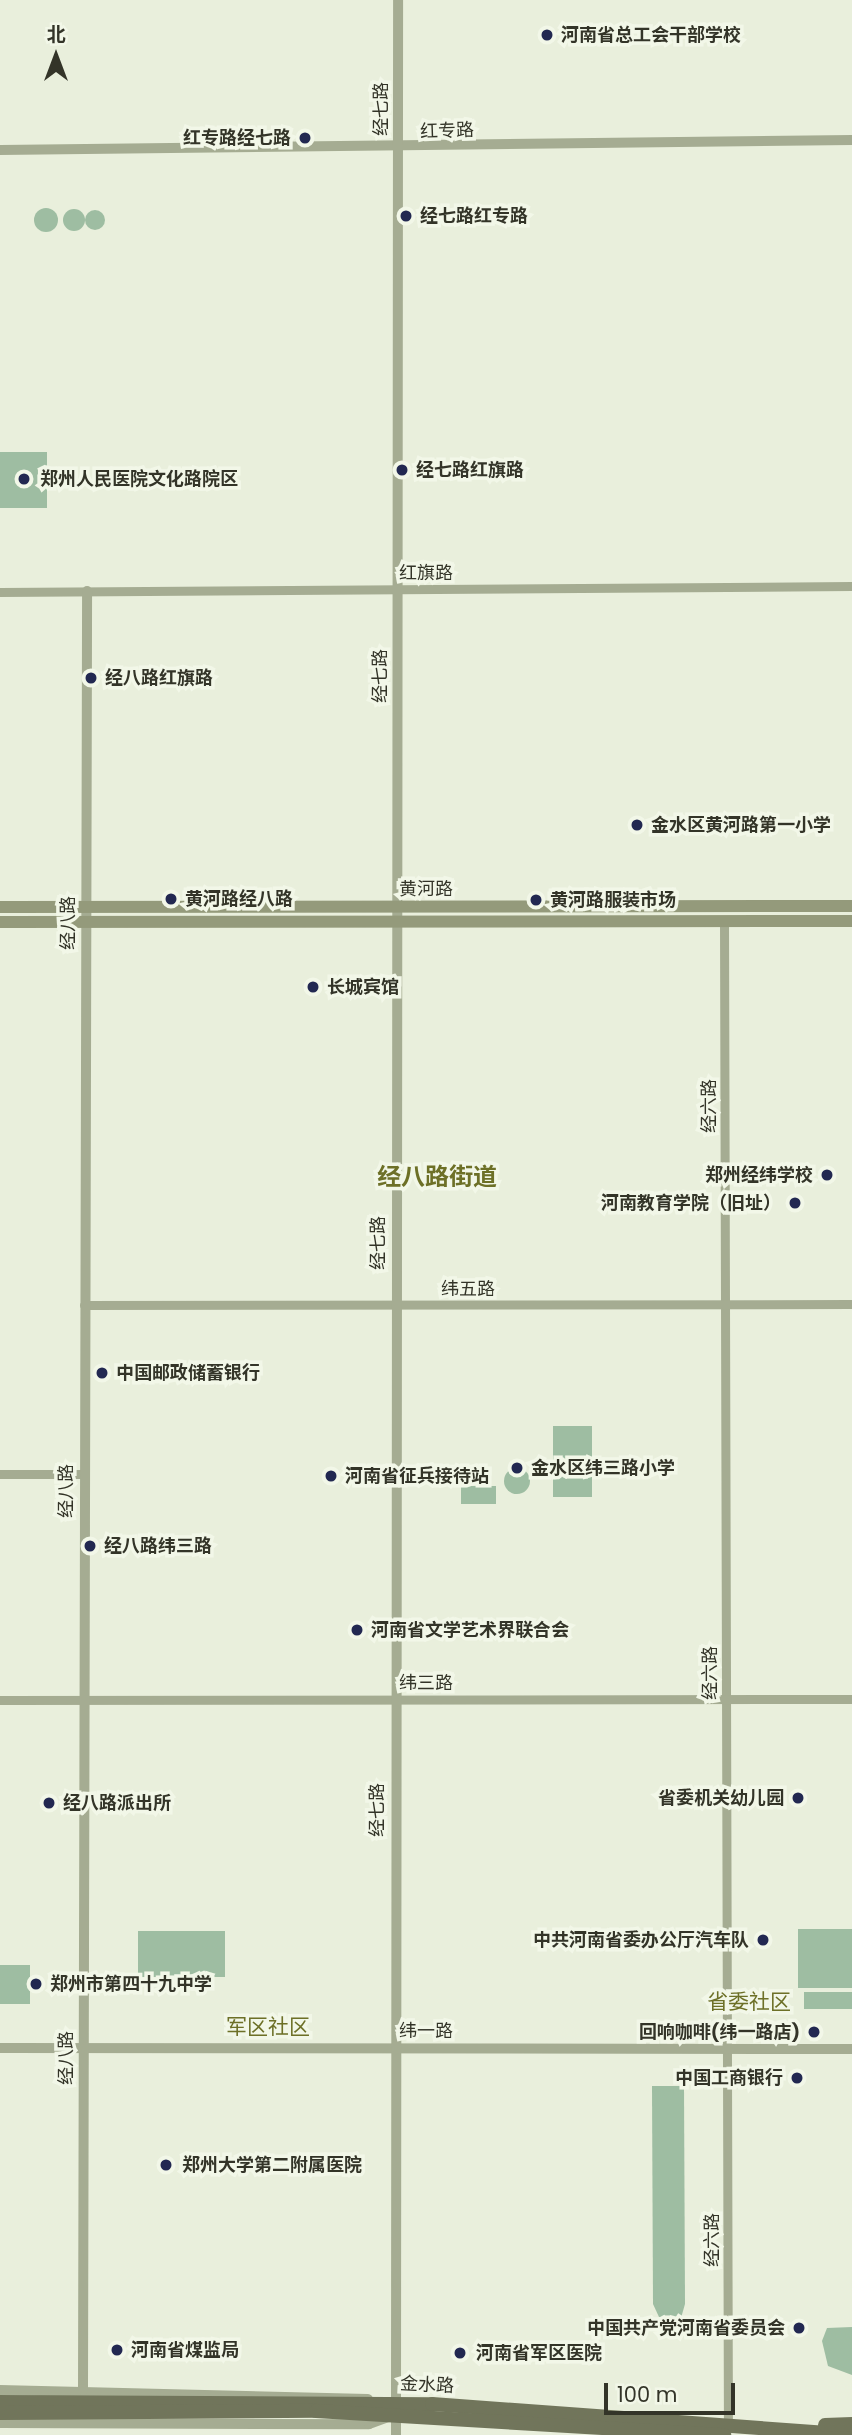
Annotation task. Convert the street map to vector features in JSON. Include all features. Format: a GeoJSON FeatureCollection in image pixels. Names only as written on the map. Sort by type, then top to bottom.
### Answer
{"type":"FeatureCollection","features":[{"type":"Feature","properties":{"kind":"main road","name":"黄河路"},"geometry":{"type":"LineString","coordinates":[[0,907],[852,906]]}},
{"type":"Feature","properties":{"kind":"main road","name":"黄河路"},"geometry":{"type":"LineString","coordinates":[[0,922],[852,921]]}},
{"type":"Feature","properties":{"kind":"main road"},"geometry":{"type":"LineString","coordinates":[[0,2392],[43,2402]]}},
{"type":"Feature","properties":{"kind":"main road","name":"金水路"},"geometry":{"type":"LineString","coordinates":[[0,2402],[397,2408],[726,2430],[774,2428],[852,2435]]}},
{"type":"Feature","properties":{"kind":"main road","name":"金水路"},"geometry":{"type":"LineString","coordinates":[[0,2413],[316,2406]]}},
{"type":"Feature","properties":{"kind":"main road"},"geometry":{"type":"LineString","coordinates":[[774,2428],[852,2424]]}},
{"type":"Feature","properties":{"kind":"street","name":"经七路"},"geometry":{"type":"LineString","coordinates":[[396,2435],[394,1699],[398,0]]}},
{"type":"Feature","properties":{"kind":"street","name":"红专路"},"geometry":{"type":"LineString","coordinates":[[0,150],[398,150],[852,140]]}},
{"type":"Feature","properties":{"kind":"street","name":"红旗路"},"geometry":{"type":"LineString","coordinates":[[0,592],[852,586]]}},
{"type":"Feature","properties":{"kind":"street","name":"经八路"},"geometry":{"type":"LineString","coordinates":[[83,2390],[87,591]]}},
{"type":"Feature","properties":{"kind":"street","name":"经六路"},"geometry":{"type":"LineString","coordinates":[[724,922],[726,2430]]}},
{"type":"Feature","properties":{"kind":"street","name":"纬五路"},"geometry":{"type":"LineString","coordinates":[[84,1305],[852,1304]]}},
{"type":"Feature","properties":{"kind":"street"},"geometry":{"type":"LineString","coordinates":[[0,1474],[84,1474]]}},
{"type":"Feature","properties":{"kind":"street","name":"纬三路"},"geometry":{"type":"LineString","coordinates":[[0,1700],[852,1699]]}},
{"type":"Feature","properties":{"kind":"street","name":"纬一路"},"geometry":{"type":"LineString","coordinates":[[0,2048],[852,2049]]}},
{"type":"Feature","properties":{"kind":"street"},"geometry":{"type":"LineString","coordinates":[[0,2392],[83,2390],[332,2393],[397,2408]]}},
{"type":"Feature","properties":{"kind":"street"},"geometry":{"type":"LineString","coordinates":[[0,2423],[369,2424],[397,2408]]}},
{"type":"Feature","properties":{"kind":"green space"},"geometry":{"type":"Polygon","coordinates":[[[46,208],[55,211],[58,220],[55,229],[46,232],[37,229],[34,220],[37,211],[46,208]]]}},
{"type":"Feature","properties":{"kind":"green space"},"geometry":{"type":"Polygon","coordinates":[[[74,209],[82,212],[85,220],[82,228],[74,231],[66,228],[63,220],[66,212],[74,209]]]}},
{"type":"Feature","properties":{"kind":"green space"},"geometry":{"type":"Polygon","coordinates":[[[95,210],[102,213],[105,220],[102,227],[95,230],[88,227],[85,220],[88,213],[95,210]]]}},
{"type":"Feature","properties":{"kind":"green space"},"geometry":{"type":"Polygon","coordinates":[[[0,452],[47,452],[47,508],[0,508],[0,452]]]}},
{"type":"Feature","properties":{"kind":"green space"},"geometry":{"type":"Polygon","coordinates":[[[553,1426],[592,1426],[592,1497],[553,1497],[553,1426]]]}},
{"type":"Feature","properties":{"kind":"green space"},"geometry":{"type":"Polygon","coordinates":[[[517,1468],[526,1472],[530,1481],[526,1490],[517,1494],[508,1490],[504,1481],[508,1472],[517,1468]]]}},
{"type":"Feature","properties":{"kind":"green space"},"geometry":{"type":"Polygon","coordinates":[[[461,1486],[496,1486],[496,1504],[461,1504],[461,1486]]]}},
{"type":"Feature","properties":{"kind":"green space"},"geometry":{"type":"Polygon","coordinates":[[[798,1929],[852,1929],[852,1988],[798,1988],[798,1929]]]}},
{"type":"Feature","properties":{"kind":"green space"},"geometry":{"type":"Polygon","coordinates":[[[138,1931],[225,1931],[225,1977],[138,1977],[138,1931]]]}},
{"type":"Feature","properties":{"kind":"green space"},"geometry":{"type":"Polygon","coordinates":[[[0,1965],[30,1965],[30,2004],[0,2004],[0,1965]]]}},
{"type":"Feature","properties":{"kind":"green space"},"geometry":{"type":"Polygon","coordinates":[[[804,1992],[852,1992],[852,2009],[804,2009],[804,1992]]]}},
{"type":"Feature","properties":{"kind":"green space"},"geometry":{"type":"Polygon","coordinates":[[[652,2086],[684,2086],[685,2304],[681,2318],[672,2320],[659,2317],[653,2304],[652,2086]]]}},
{"type":"Feature","properties":{"kind":"green space"},"geometry":{"type":"Polygon","coordinates":[[[852,2327],[852,2375],[828,2366],[822,2341],[827,2328],[852,2327]]]}},
{"type":"Feature","properties":{"kind":"place","name":"河南省总工会干部学校"},"geometry":{"type":"Point","coordinates":[547,35]}},
{"type":"Feature","properties":{"kind":"place","name":"红专路经七路"},"geometry":{"type":"Point","coordinates":[305,138]}},
{"type":"Feature","properties":{"kind":"place","name":"经七路红专路"},"geometry":{"type":"Point","coordinates":[406,216]}},
{"type":"Feature","properties":{"kind":"place","name":"经七路红旗路"},"geometry":{"type":"Point","coordinates":[402,470]}},
{"type":"Feature","properties":{"kind":"place","name":"郑州人民医院文化路院区"},"geometry":{"type":"Point","coordinates":[24,479]}},
{"type":"Feature","properties":{"kind":"place","name":"经八路红旗路"},"geometry":{"type":"Point","coordinates":[91,678]}},
{"type":"Feature","properties":{"kind":"place","name":"金水区黄河路第一小学"},"geometry":{"type":"Point","coordinates":[637,825]}},
{"type":"Feature","properties":{"kind":"place","name":"黄河路经八路"},"geometry":{"type":"Point","coordinates":[171,899]}},
{"type":"Feature","properties":{"kind":"place","name":"黄河路服装市场"},"geometry":{"type":"Point","coordinates":[536,900]}},
{"type":"Feature","properties":{"kind":"place","name":"长城宾馆"},"geometry":{"type":"Point","coordinates":[313,987]}},
{"type":"Feature","properties":{"kind":"place","name":"郑州经纬学校"},"geometry":{"type":"Point","coordinates":[827,1175]}},
{"type":"Feature","properties":{"kind":"place","name":"河南教育学院（旧址）"},"geometry":{"type":"Point","coordinates":[795,1203]}},
{"type":"Feature","properties":{"kind":"place","name":"中国邮政储蓄银行"},"geometry":{"type":"Point","coordinates":[102,1373]}},
{"type":"Feature","properties":{"kind":"place","name":"金水区纬三路小学"},"geometry":{"type":"Point","coordinates":[517,1468]}},
{"type":"Feature","properties":{"kind":"place","name":"河南省征兵接待站"},"geometry":{"type":"Point","coordinates":[331,1476]}},
{"type":"Feature","properties":{"kind":"place","name":"经八路纬三路"},"geometry":{"type":"Point","coordinates":[90,1546]}},
{"type":"Feature","properties":{"kind":"place","name":"河南省文学艺术界联合会"},"geometry":{"type":"Point","coordinates":[357,1630]}},
{"type":"Feature","properties":{"kind":"place","name":"省委机关幼儿园"},"geometry":{"type":"Point","coordinates":[798,1798]}},
{"type":"Feature","properties":{"kind":"place","name":"经八路派出所"},"geometry":{"type":"Point","coordinates":[49,1803]}},
{"type":"Feature","properties":{"kind":"place","name":"中共河南省委办公厅汽车队"},"geometry":{"type":"Point","coordinates":[763,1940]}},
{"type":"Feature","properties":{"kind":"place","name":"郑州市第四十九中学"},"geometry":{"type":"Point","coordinates":[36,1984]}},
{"type":"Feature","properties":{"kind":"place","name":"回响咖啡(纬一路店)"},"geometry":{"type":"Point","coordinates":[814,2032]}},
{"type":"Feature","properties":{"kind":"place","name":"中国工商银行"},"geometry":{"type":"Point","coordinates":[797,2078]}},
{"type":"Feature","properties":{"kind":"place","name":"郑州大学第二附属医院"},"geometry":{"type":"Point","coordinates":[166,2165]}},
{"type":"Feature","properties":{"kind":"place","name":"中国共产党河南省委员会"},"geometry":{"type":"Point","coordinates":[799,2328]}},
{"type":"Feature","properties":{"kind":"place","name":"河南省煤监局"},"geometry":{"type":"Point","coordinates":[117,2350]}},
{"type":"Feature","properties":{"kind":"place","name":"河南省军区医院"},"geometry":{"type":"Point","coordinates":[460,2353]}},
{"type":"Feature","properties":{"kind":"district","name":"经八路街道"},"geometry":{"type":"Point","coordinates":[437,1177]}},
{"type":"Feature","properties":{"kind":"district","name":"省委社区"},"geometry":{"type":"Point","coordinates":[749,2002]}},
{"type":"Feature","properties":{"kind":"district","name":"军区社区"},"geometry":{"type":"Point","coordinates":[268,2027]}}]}
